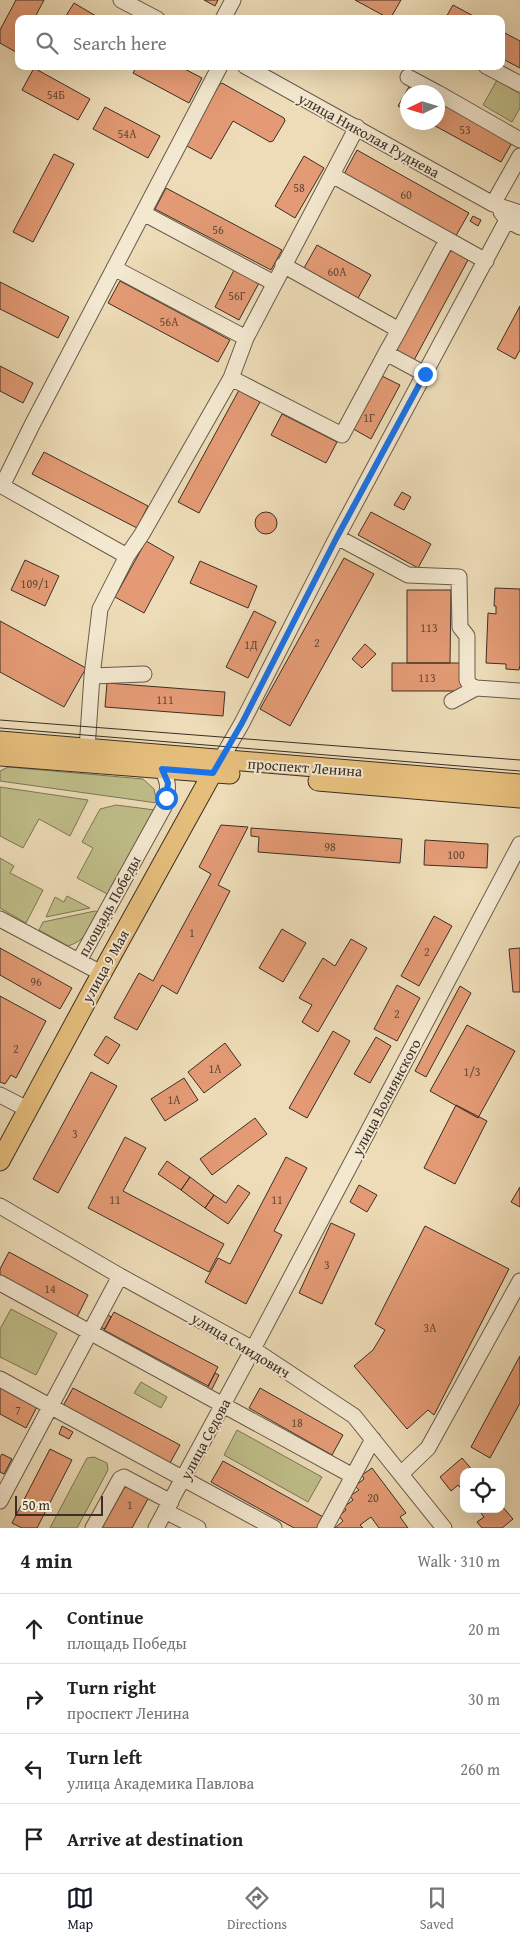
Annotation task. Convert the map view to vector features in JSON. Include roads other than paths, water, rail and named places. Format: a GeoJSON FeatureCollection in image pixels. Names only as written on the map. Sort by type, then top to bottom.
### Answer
{"type":"FeatureCollection","features":[{"type":"Feature","properties":{"kind":"main road","name":"проспект Ленина"},"geometry":{"type":"LineString","coordinates":[[0,741],[87,749],[157,762]]}},
{"type":"Feature","properties":{"kind":"main road","name":"проспект Ленина"},"geometry":{"type":"LineString","coordinates":[[0,756],[157,762],[520,798]]}},
{"type":"Feature","properties":{"kind":"main road","name":"проспект Ленина"},"geometry":{"type":"LineString","coordinates":[[216,767],[520,784]]}},
{"type":"Feature","properties":{"kind":"main road","name":"улица 9 Мая"},"geometry":{"type":"LineString","coordinates":[[0,1161],[101,973],[216,767]]}},
{"type":"Feature","properties":{"kind":"street"},"geometry":{"type":"LineString","coordinates":[[121,0],[149,15]]}},
{"type":"Feature","properties":{"kind":"street"},"geometry":{"type":"LineString","coordinates":[[225,15],[233,0]]}},
{"type":"Feature","properties":{"kind":"street"},"geometry":{"type":"LineString","coordinates":[[127,556],[2,486],[218,70]]}},
{"type":"Feature","properties":{"kind":"street","name":"улица Николая Руднева"},"geometry":{"type":"LineString","coordinates":[[252,70],[493,204],[516,220]]}},
{"type":"Feature","properties":{"kind":"street"},"geometry":{"type":"LineString","coordinates":[[494,70],[520,84]]}},
{"type":"Feature","properties":{"kind":"street"},"geometry":{"type":"LineString","coordinates":[[408,76],[423,85]]}},
{"type":"Feature","properties":{"kind":"street"},"geometry":{"type":"LineString","coordinates":[[445,98],[520,140]]}},
{"type":"Feature","properties":{"kind":"street"},"geometry":{"type":"LineString","coordinates":[[87,749],[92,676],[100,609],[127,556],[142,534],[230,378],[246,338],[357,127]]}},
{"type":"Feature","properties":{"kind":"street"},"geometry":{"type":"LineString","coordinates":[[493,204],[520,156]]}},
{"type":"Feature","properties":{"kind":"street"},"geometry":{"type":"LineString","coordinates":[[332,174],[486,261]]}},
{"type":"Feature","properties":{"kind":"street"},"geometry":{"type":"LineString","coordinates":[[143,213],[274,283]]}},
{"type":"Feature","properties":{"kind":"street"},"geometry":{"type":"LineString","coordinates":[[216,767],[242,723],[337,537],[486,261],[516,220]]}},
{"type":"Feature","properties":{"kind":"street"},"geometry":{"type":"LineString","coordinates":[[230,378],[342,435],[447,240]]}},
{"type":"Feature","properties":{"kind":"street"},"geometry":{"type":"LineString","coordinates":[[284,265],[399,330]]}},
{"type":"Feature","properties":{"kind":"street"},"geometry":{"type":"LineString","coordinates":[[114,268],[246,338]]}},
{"type":"Feature","properties":{"kind":"street"},"geometry":{"type":"LineString","coordinates":[[386,353],[425,374]]}},
{"type":"Feature","properties":{"kind":"street"},"geometry":{"type":"LineString","coordinates":[[337,537],[408,575],[459,577],[460,628],[467,636],[467,680],[470,685],[476,688],[520,691]]}},
{"type":"Feature","properties":{"kind":"street"},"geometry":{"type":"LineString","coordinates":[[92,676],[144,674]]}},
{"type":"Feature","properties":{"kind":"street"},"geometry":{"type":"LineString","coordinates":[[452,701],[476,688]]}},
{"type":"Feature","properties":{"kind":"street","name":"площадь Победы"},"geometry":{"type":"LineString","coordinates":[[0,919],[79,961],[164,807],[168,783],[157,762]]}},
{"type":"Feature","properties":{"kind":"street","name":"улица Волнянского"},"geometry":{"type":"LineString","coordinates":[[253,1349],[520,844]]}},
{"type":"Feature","properties":{"kind":"street"},"geometry":{"type":"LineString","coordinates":[[79,961],[101,973]]}},
{"type":"Feature","properties":{"kind":"street"},"geometry":{"type":"LineString","coordinates":[[0,1095],[26,1110]]}},
{"type":"Feature","properties":{"kind":"street","name":"улица Смидович"},"geometry":{"type":"LineString","coordinates":[[0,1206],[120,1276],[253,1349],[354,1416],[444,1528]]}},
{"type":"Feature","properties":{"kind":"street"},"geometry":{"type":"LineString","coordinates":[[0,1501],[120,1276]]}},
{"type":"Feature","properties":{"kind":"street"},"geometry":{"type":"LineString","coordinates":[[401,1474],[428,1448],[520,1280]]}},
{"type":"Feature","properties":{"kind":"street"},"geometry":{"type":"LineString","coordinates":[[2,1289],[90,1332],[353,1476]]}},
{"type":"Feature","properties":{"kind":"street","name":"улица Седова"},"geometry":{"type":"LineString","coordinates":[[156,1528],[253,1349]]}},
{"type":"Feature","properties":{"kind":"street"},"geometry":{"type":"LineString","coordinates":[[0,1379],[274,1528]]}},
{"type":"Feature","properties":{"kind":"street"},"geometry":{"type":"LineString","coordinates":[[325,1528],[373,1439]]}},
{"type":"Feature","properties":{"kind":"street"},"geometry":{"type":"LineString","coordinates":[[93,1528],[120,1479],[124,1477],[198,1528]]}},
{"type":"Feature","properties":{"kind":"tram line"},"geometry":{"type":"LineString","coordinates":[[0,720],[520,760]]}},
{"type":"Feature","properties":{"kind":"tram line"},"geometry":{"type":"LineString","coordinates":[[0,728],[520,771]]}}]}
